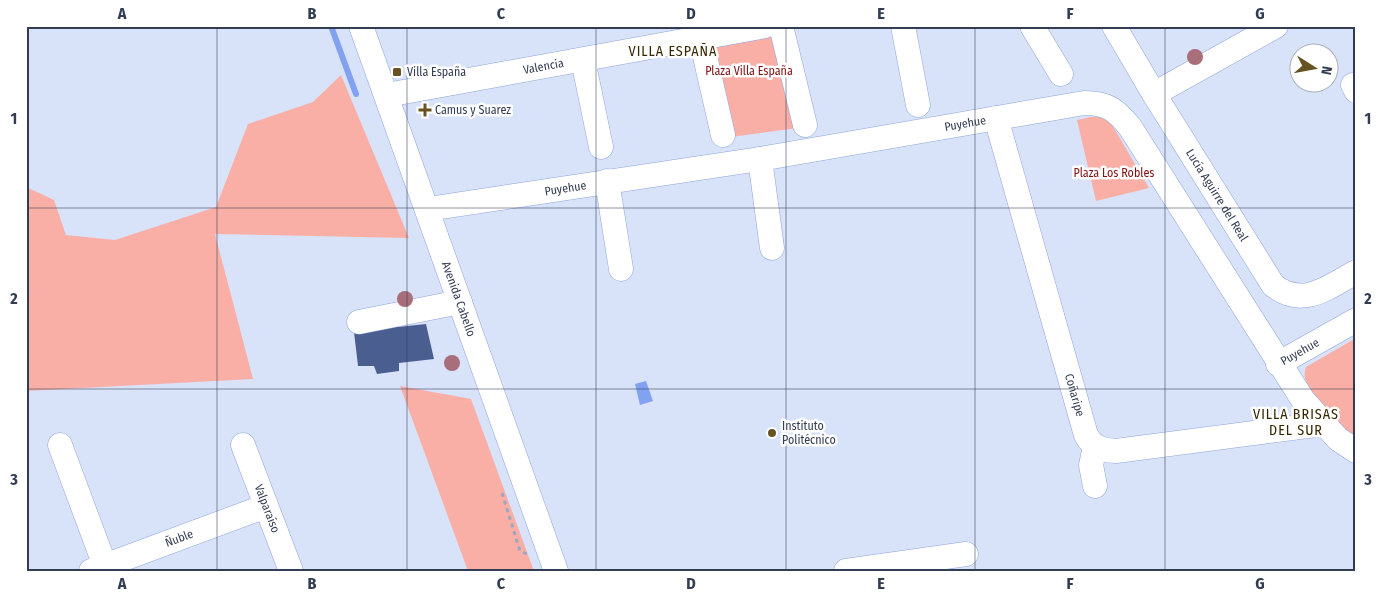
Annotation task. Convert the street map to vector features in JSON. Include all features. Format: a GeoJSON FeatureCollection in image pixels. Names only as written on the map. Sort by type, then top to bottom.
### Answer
{"type":"FeatureCollection","features":[{"type":"Feature","properties":{"kind":"street","name":"Avenida Cabello"},"geometry":{"type":"LineString","coordinates":[[361,26],[556,571]]}},
{"type":"Feature","properties":{"kind":"street","name":"Valencia"},"geometry":{"type":"LineString","coordinates":[[387,95],[765,26]]}},
{"type":"Feature","properties":{"kind":"street"},"geometry":{"type":"LineString","coordinates":[[781,26],[805,125]]}},
{"type":"Feature","properties":{"kind":"street"},"geometry":{"type":"LineString","coordinates":[[903,26],[918,105]]}},
{"type":"Feature","properties":{"kind":"street"},"geometry":{"type":"LineString","coordinates":[[1032,26],[1061,74]]}},
{"type":"Feature","properties":{"kind":"street","name":"Lucía Aguirre del Real"},"geometry":{"type":"LineString","coordinates":[[1114,26],[1273,285],[1279,290],[1292,295],[1310,295],[1356,272]]}},
{"type":"Feature","properties":{"kind":"street"},"geometry":{"type":"LineString","coordinates":[[1154,94],[1276,26]]}},
{"type":"Feature","properties":{"kind":"street"},"geometry":{"type":"LineString","coordinates":[[701,39],[723,135]]}},
{"type":"Feature","properties":{"kind":"street"},"geometry":{"type":"LineString","coordinates":[[583,60],[601,147]]}},
{"type":"Feature","properties":{"kind":"street","name":"Puyehue"},"geometry":{"type":"LineString","coordinates":[[428,209],[760,159],[1084,103],[1106,105],[1113,109],[1130,127],[1278,364],[1356,320]]}},
{"type":"Feature","properties":{"kind":"street","name":"Coñaripe"},"geometry":{"type":"LineString","coordinates":[[996,118],[1086,435],[1095,447]]}},
{"type":"Feature","properties":{"kind":"street"},"geometry":{"type":"LineString","coordinates":[[760,159],[772,248]]}},
{"type":"Feature","properties":{"kind":"street"},"geometry":{"type":"LineString","coordinates":[[607,182],[621,269]]}},
{"type":"Feature","properties":{"kind":"street"},"geometry":{"type":"LineString","coordinates":[[360,322],[460,302]]}},
{"type":"Feature","properties":{"kind":"street"},"geometry":{"type":"LineString","coordinates":[[1278,364],[1303,400],[1323,424],[1338,439],[1356,451]]}},
{"type":"Feature","properties":{"kind":"street"},"geometry":{"type":"LineString","coordinates":[[1095,486],[1092,465],[1095,447],[1105,450],[1127,450],[1323,424]]}},
{"type":"Feature","properties":{"kind":"street"},"geometry":{"type":"LineString","coordinates":[[60,445],[98,568]]}},
{"type":"Feature","properties":{"kind":"street","name":"Valparaíso"},"geometry":{"type":"LineString","coordinates":[[243,445],[291,571]]}},
{"type":"Feature","properties":{"kind":"street","name":"Ñuble"},"geometry":{"type":"LineString","coordinates":[[98,568],[266,506]]}},
{"type":"Feature","properties":{"kind":"street"},"geometry":{"type":"LineString","coordinates":[[846,571],[966,554]]}},
{"type":"Feature","properties":{"kind":"green space","name":"Plaza Villa España"},"geometry":{"type":"Polygon","coordinates":[[[773,35],[798,128],[731,137],[710,45],[773,35]]]}},
{"type":"Feature","properties":{"kind":"green space"},"geometry":{"type":"Polygon","coordinates":[[[341,75],[409,238],[215,234],[253,379],[26,391],[26,187],[54,200],[66,235],[115,240],[216,207],[248,124],[313,102],[341,75]]]}},
{"type":"Feature","properties":{"kind":"green space","name":"Plaza Los Robles"},"geometry":{"type":"Polygon","coordinates":[[[1100,117],[1111,123],[1149,188],[1096,201],[1077,120],[1100,117]]]}},
{"type":"Feature","properties":{"kind":"green space"},"geometry":{"type":"Polygon","coordinates":[[[1356,338],[1356,439],[1319,402],[1307,385],[1305,375],[1306,367],[1356,338]]]}},
{"type":"Feature","properties":{"kind":"green space"},"geometry":{"type":"Polygon","coordinates":[[[400,386],[471,399],[534,571],[468,571],[400,386]]]}},
{"type":"Feature","properties":{"kind":"water"},"geometry":{"type":"Polygon","coordinates":[[[646,381],[653,401],[640,405],[635,384],[646,381]]]}},
{"type":"Feature","properties":{"kind":"building"},"geometry":{"type":"Polygon","coordinates":[[[426,324],[434,359],[399,363],[399,371],[377,374],[374,366],[358,366],[354,332],[384,325],[398,327],[426,324]]]}},
{"type":"Feature","properties":{"kind":"waterway"},"geometry":{"type":"LineString","coordinates":[[331,26],[356,94]]}},
{"type":"Feature","properties":{"kind":"place","name":"Villa España"},"geometry":{"type":"Point","coordinates":[397,72]}},
{"type":"Feature","properties":{"kind":"place","name":"Camus y Suarez"},"geometry":{"type":"Point","coordinates":[425,110]}},
{"type":"Feature","properties":{"kind":"place","name":"Instituto Politécnico"},"geometry":{"type":"Point","coordinates":[772,433]}},
{"type":"Feature","properties":{"kind":"district","name":"VILLA ESPAÑA"},"geometry":{"type":"Point","coordinates":[673,51]}},
{"type":"Feature","properties":{"kind":"district","name":"VILLA BRISAS DEL SUR"},"geometry":{"type":"Point","coordinates":[1296,422]}}]}
